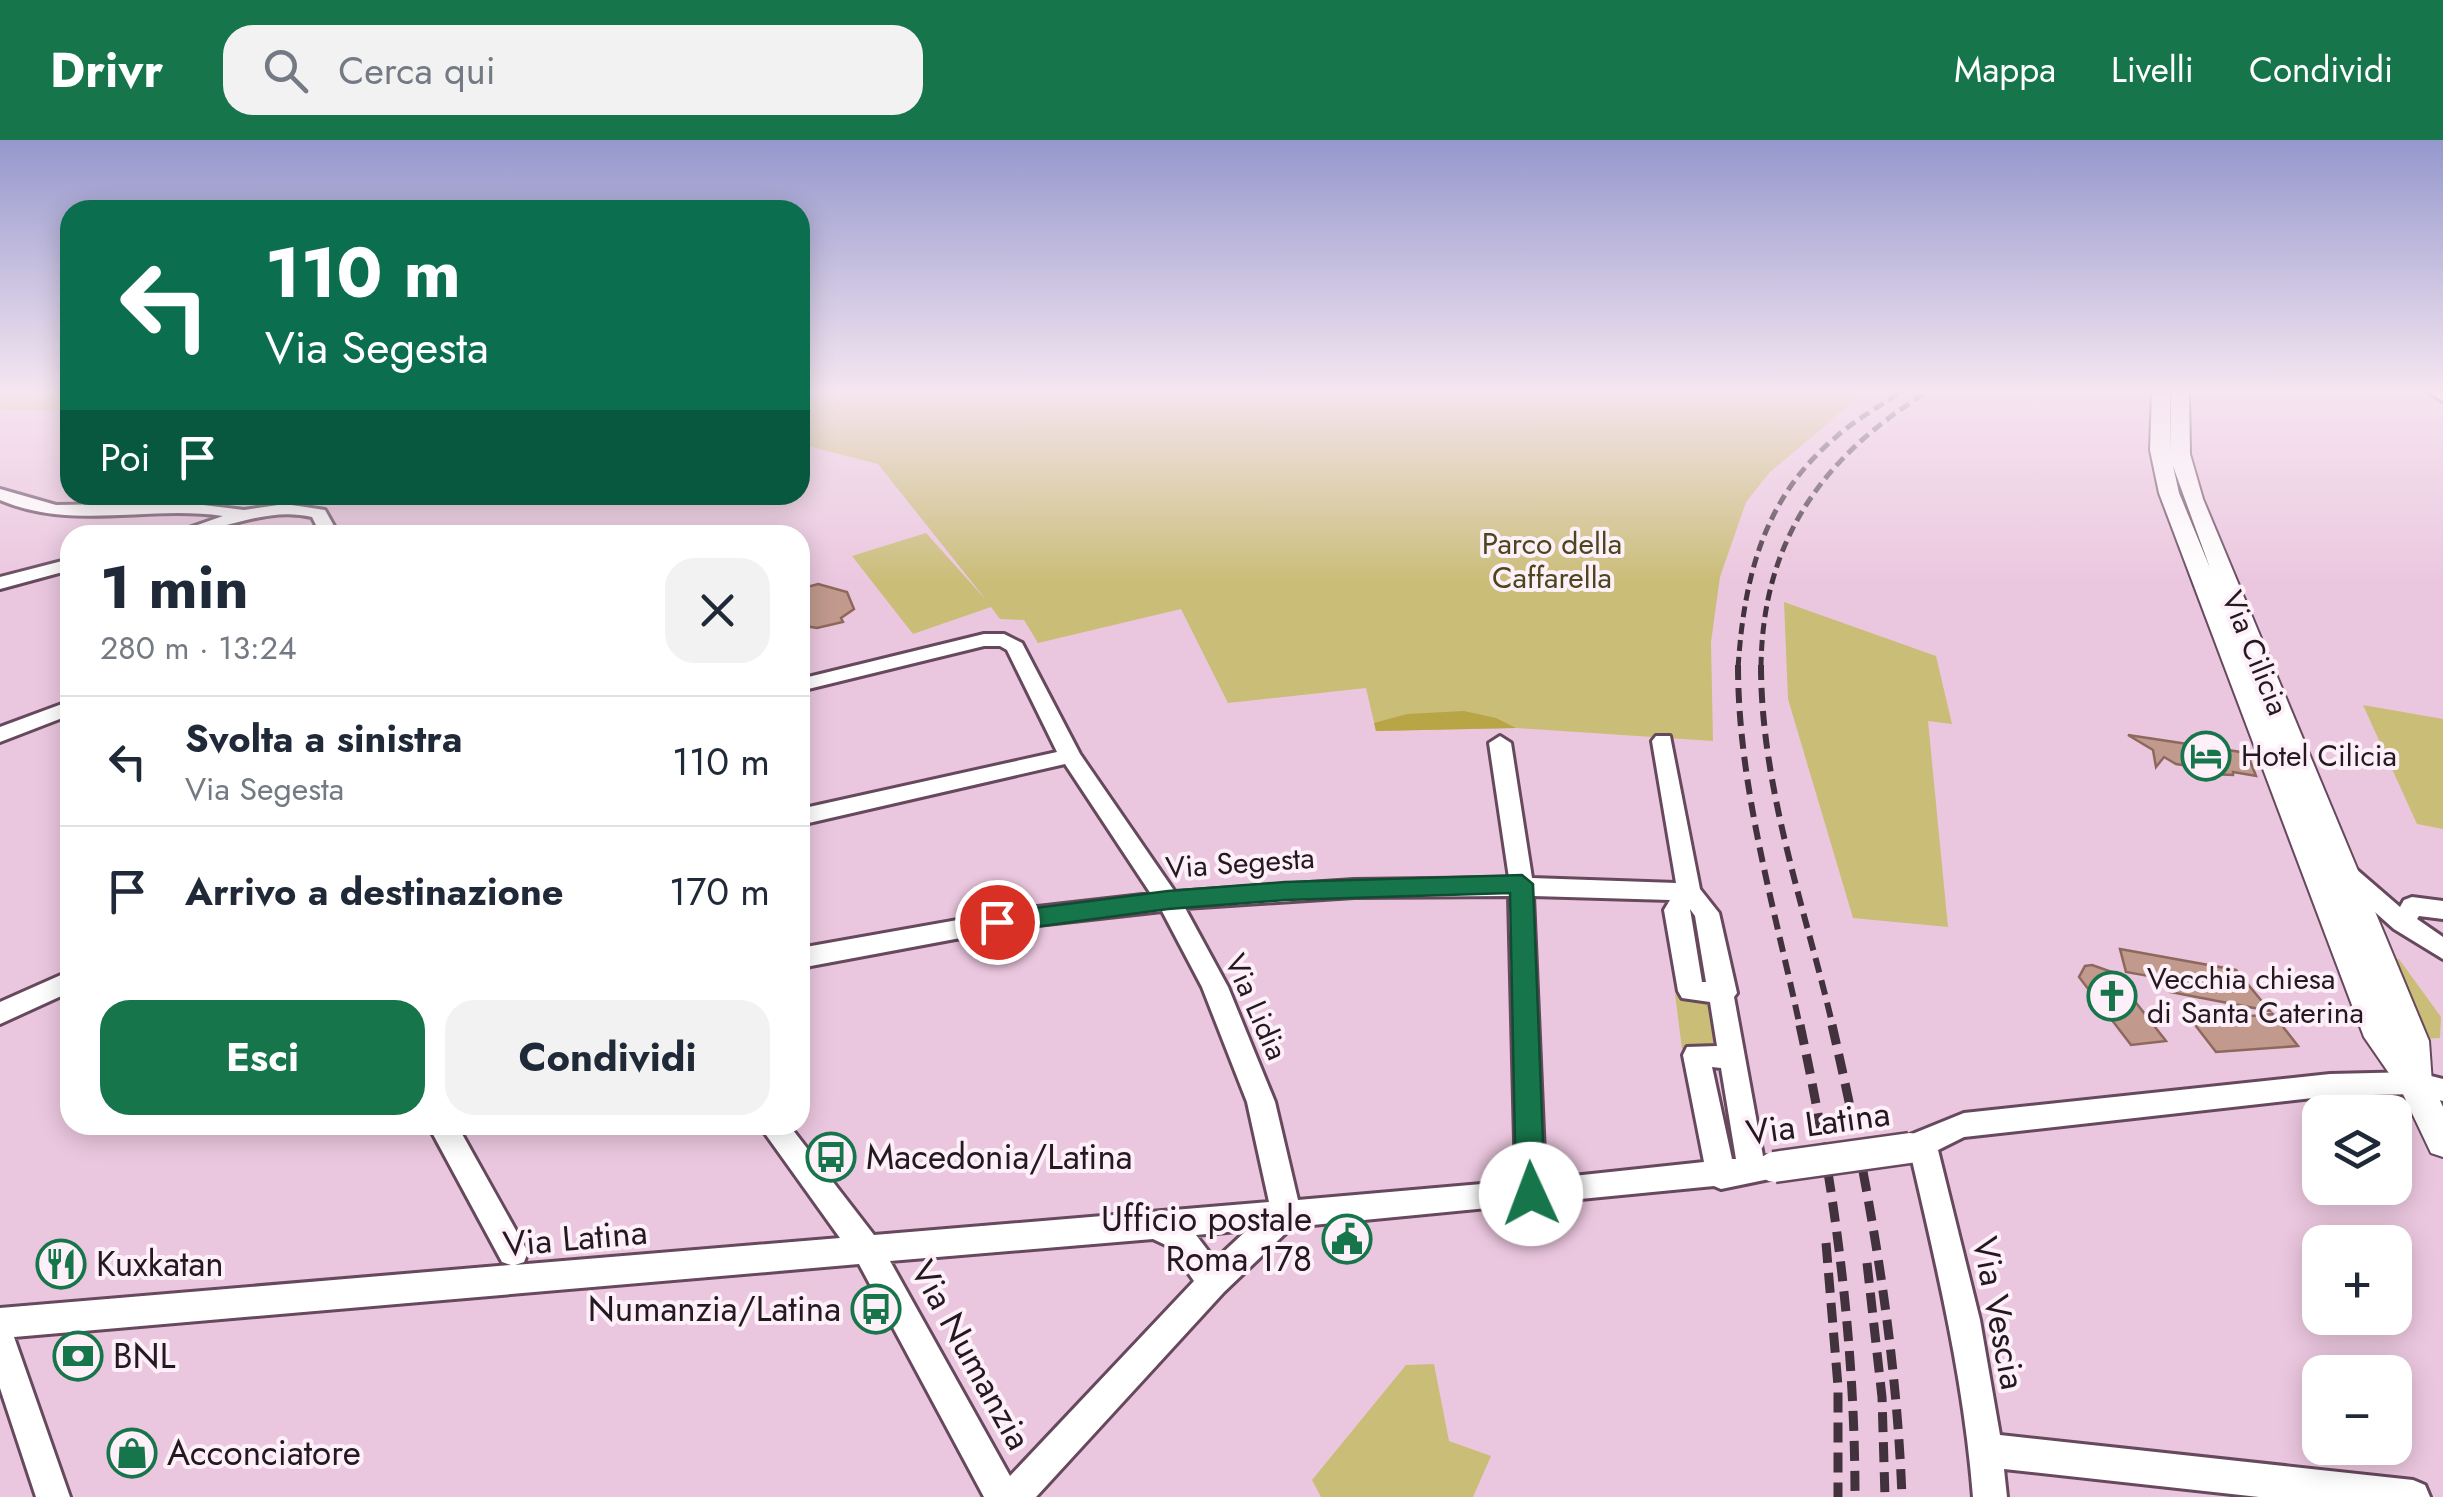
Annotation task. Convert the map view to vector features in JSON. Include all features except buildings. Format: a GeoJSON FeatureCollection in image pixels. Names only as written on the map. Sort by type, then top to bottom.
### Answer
{"type":"FeatureCollection","features":[{"type":"Feature","properties":{"kind":"main road","name":"Via Cilicia"},"geometry":{"type":"LineString","coordinates":[[2161,455],[2169,494],[2304,833],[2363,948]]}},
{"type":"Feature","properties":{"kind":"main road","name":"Via Cilicia"},"geometry":{"type":"LineString","coordinates":[[2180,455],[2192,499],[2341,866],[2363,948]]}},
{"type":"Feature","properties":{"kind":"main road"},"geometry":{"type":"LineString","coordinates":[[2363,948],[2434,1082],[2443,1142]]}},
{"type":"Feature","properties":{"kind":"street"},"geometry":{"type":"LineString","coordinates":[[0,494],[34,506],[88,510],[199,507],[248,516]]}},
{"type":"Feature","properties":{"kind":"street"},"geometry":{"type":"LineString","coordinates":[[215,525],[293,510],[315,512],[323,525]]}},
{"type":"Feature","properties":{"kind":"street"},"geometry":{"type":"LineString","coordinates":[[0,583],[60,567]]}},
{"type":"Feature","properties":{"kind":"street","name":"Via Lidia"},"geometry":{"type":"LineString","coordinates":[[810,683],[977,641],[1004,640],[1017,650],[1070,756],[1168,900],[1236,1036],[1269,1128],[1286,1213]]}},
{"type":"Feature","properties":{"kind":"street"},"geometry":{"type":"LineString","coordinates":[[0,735],[60,712]]}},
{"type":"Feature","properties":{"kind":"street"},"geometry":{"type":"LineString","coordinates":[[1662,741],[1689,892],[1676,910],[1691,991],[1724,994],[1734,1058],[1763,1169]]}},
{"type":"Feature","properties":{"kind":"street"},"geometry":{"type":"LineString","coordinates":[[1500,743],[1522,884],[1531,1194]]}},
{"type":"Feature","properties":{"kind":"street"},"geometry":{"type":"LineString","coordinates":[[810,815],[1070,756]]}},
{"type":"Feature","properties":{"kind":"street"},"geometry":{"type":"LineString","coordinates":[[2341,866],[2365,892],[2443,951]]}},
{"type":"Feature","properties":{"kind":"street","name":"Via Segesta"},"geometry":{"type":"LineString","coordinates":[[810,956],[937,930],[1168,900],[1319,889],[1522,884],[1689,892]]}},
{"type":"Feature","properties":{"kind":"street"},"geometry":{"type":"LineString","coordinates":[[2403,922],[2412,906],[2443,910]]}},
{"type":"Feature","properties":{"kind":"street"},"geometry":{"type":"LineString","coordinates":[[2363,948],[2403,940],[2443,951]]}},
{"type":"Feature","properties":{"kind":"street"},"geometry":{"type":"LineString","coordinates":[[0,1014],[60,987]]}},
{"type":"Feature","properties":{"kind":"street"},"geometry":{"type":"LineString","coordinates":[[1721,1176],[1696,1054],[1734,1058]]}},
{"type":"Feature","properties":{"kind":"street","name":"Via Latina"},"geometry":{"type":"LineString","coordinates":[[0,1323],[1721,1176],[1917,1147],[1964,1124],[2330,1085],[2434,1082]]}},
{"type":"Feature","properties":{"kind":"street"},"geometry":{"type":"LineString","coordinates":[[448,1135],[513,1252]]}},
{"type":"Feature","properties":{"kind":"street","name":"Via Numanzia"},"geometry":{"type":"LineString","coordinates":[[781,1135],[868,1251],[1003,1497]]}},
{"type":"Feature","properties":{"kind":"street","name":"Via Vescia"},"geometry":{"type":"LineString","coordinates":[[1917,1147],[1964,1316],[1987,1450],[1990,1497]]}},
{"type":"Feature","properties":{"kind":"street"},"geometry":{"type":"LineString","coordinates":[[1012,1497],[1213,1282],[1286,1213]]}},
{"type":"Feature","properties":{"kind":"street"},"geometry":{"type":"LineString","coordinates":[[1156,1226],[1180,1237],[1213,1282]]}},
{"type":"Feature","properties":{"kind":"street"},"geometry":{"type":"LineString","coordinates":[[0,1340],[54,1497]]}},
{"type":"Feature","properties":{"kind":"street"},"geometry":{"type":"LineString","coordinates":[[1987,1450],[2412,1497]]}},
{"type":"Feature","properties":{"kind":"green space","name":"Parco della Caffarella"},"geometry":{"type":"Polygon","coordinates":[[[844,455],[1790,455],[1770,472],[1746,502],[1720,577],[1711,642],[1713,741],[1516,728],[1376,731],[1366,688],[1228,703],[1181,609],[1038,643],[1024,620],[1000,619],[991,607],[913,634],[852,556],[926,533],[987,601],[878,464],[844,455]]]}},
{"type":"Feature","properties":{"kind":"green space"},"geometry":{"type":"Polygon","coordinates":[[[1784,602],[1936,656],[1952,724],[1928,721],[1948,927],[1853,918],[1788,699],[1784,602]]]}},
{"type":"Feature","properties":{"kind":"green space"},"geometry":{"type":"Polygon","coordinates":[[[2363,705],[2443,719],[2443,829],[2417,824],[2363,705]]]}},
{"type":"Feature","properties":{"kind":"green space"},"geometry":{"type":"Polygon","coordinates":[[[2399,959],[2441,1017],[2440,1038],[2424,1039],[2394,960],[2399,959]]]}},
{"type":"Feature","properties":{"kind":"green space"},"geometry":{"type":"Polygon","coordinates":[[[1675,994],[1716,998],[1724,1053],[1682,1049],[1675,994]]]}},
{"type":"Feature","properties":{"kind":"green space"},"geometry":{"type":"Polygon","coordinates":[[[1434,1364],[1449,1441],[1491,1456],[1473,1497],[1321,1497],[1312,1480],[1406,1365],[1434,1364]]]}},
{"type":"Feature","properties":{"kind":"shaded area"},"geometry":{"type":"Polygon","coordinates":[[[1464,711],[1496,718],[1516,728],[1376,731],[1374,723],[1407,714],[1464,711]]]}},
{"type":"Feature","properties":{"kind":"railway"},"geometry":{"type":"LineString","coordinates":[[1738,667],[1752,571],[1762,542],[1791,486],[1817,455]]}},
{"type":"Feature","properties":{"kind":"railway"},"geometry":{"type":"LineString","coordinates":[[1761,667],[1764,622],[1786,542],[1805,507],[1847,455]]}},
{"type":"Feature","properties":{"kind":"railway"},"geometry":{"type":"LineString","coordinates":[[1738,667],[1751,802],[1800,1027]]}},
{"type":"Feature","properties":{"kind":"railway"},"geometry":{"type":"LineString","coordinates":[[1761,667],[1768,757],[1776,802],[1833,1027]]}},
{"type":"Feature","properties":{"kind":"railway"},"geometry":{"type":"LineString","coordinates":[[1800,1025],[1823,1142],[1847,1318],[1855,1497]]}},
{"type":"Feature","properties":{"kind":"railway"},"geometry":{"type":"LineString","coordinates":[[1832,1025],[1887,1318],[1902,1497]]}},
{"type":"Feature","properties":{"kind":"railway"},"geometry":{"type":"LineString","coordinates":[[1826,1243],[1838,1386],[1838,1497]]}},
{"type":"Feature","properties":{"kind":"railway"},"geometry":{"type":"LineString","coordinates":[[1867,1263],[1882,1397],[1885,1497]]}},
{"type":"Feature","properties":{"kind":"place","name":"Hotel Cilicia"},"geometry":{"type":"Point","coordinates":[2206,756]}},
{"type":"Feature","properties":{"kind":"place","name":"Vecchia chiesa di Santa Caterina"},"geometry":{"type":"Point","coordinates":[2112,996]}},
{"type":"Feature","properties":{"kind":"place","name":"Macedonia/Latina"},"geometry":{"type":"Point","coordinates":[831,1157]}},
{"type":"Feature","properties":{"kind":"place","name":"Ufficio postale Roma 178"},"geometry":{"type":"Point","coordinates":[1347,1239]}},
{"type":"Feature","properties":{"kind":"place","name":"Kuxkatan"},"geometry":{"type":"Point","coordinates":[61,1264]}},
{"type":"Feature","properties":{"kind":"place","name":"Numanzia/Latina"},"geometry":{"type":"Point","coordinates":[876,1309]}},
{"type":"Feature","properties":{"kind":"place","name":"BNL"},"geometry":{"type":"Point","coordinates":[78,1356]}},
{"type":"Feature","properties":{"kind":"place","name":"Acconciatore"},"geometry":{"type":"Point","coordinates":[132,1453]}},
{"type":"Feature","properties":{"kind":"route"},"geometry":{"type":"LineString","coordinates":[[997,922],[1168,900],[1285,891],[1522,884],[1531,1194]]}}]}
